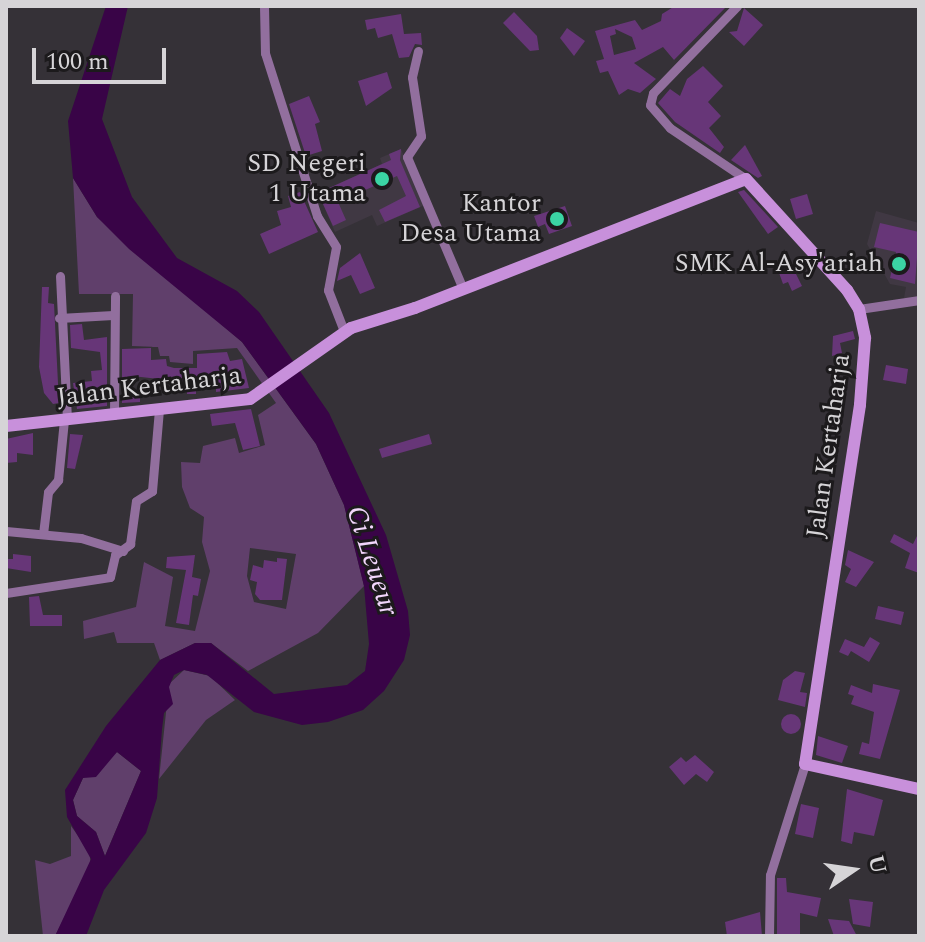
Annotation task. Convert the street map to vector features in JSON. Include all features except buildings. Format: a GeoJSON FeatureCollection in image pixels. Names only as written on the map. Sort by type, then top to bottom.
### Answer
{"type":"FeatureCollection","features":[{"type":"Feature","properties":{"kind":"street"},"geometry":{"type":"LineString","coordinates":[[264,6],[265,53],[317,216],[336,247],[328,290],[344,331]]}},
{"type":"Feature","properties":{"kind":"street"},"geometry":{"type":"LineString","coordinates":[[737,6],[653,93],[650,105],[670,128],[746,179],[859,309],[919,300]]}},
{"type":"Feature","properties":{"kind":"street"},"geometry":{"type":"LineString","coordinates":[[418,51],[412,77],[421,136],[407,157],[463,289]]}},
{"type":"Feature","properties":{"kind":"street","name":"Jalan Kertaharja"},"geometry":{"type":"LineString","coordinates":[[6,426],[228,403],[260,394],[344,331],[463,289],[746,179]]}},
{"type":"Feature","properties":{"kind":"street"},"geometry":{"type":"LineString","coordinates":[[43,534],[48,492],[58,480],[66,420],[59,318],[60,276]]}},
{"type":"Feature","properties":{"kind":"street"},"geometry":{"type":"LineString","coordinates":[[114,415],[115,296]]}},
{"type":"Feature","properties":{"kind":"street","name":"Jalan Kertaharja"},"geometry":{"type":"LineString","coordinates":[[805,764],[860,405],[866,352],[859,309]]}},
{"type":"Feature","properties":{"kind":"street"},"geometry":{"type":"LineString","coordinates":[[59,318],[113,315]]}},
{"type":"Feature","properties":{"kind":"street"},"geometry":{"type":"LineString","coordinates":[[6,593],[46,583],[107,579],[115,555],[131,542],[136,501],[152,489],[159,409]]}},
{"type":"Feature","properties":{"kind":"street"},"geometry":{"type":"LineString","coordinates":[[6,531],[103,542],[123,551]]}},
{"type":"Feature","properties":{"kind":"street"},"geometry":{"type":"LineString","coordinates":[[769,936],[770,875],[805,764],[919,789]]}},
{"type":"Feature","properties":{"kind":"shaded area","name":"SD Negeri 1 Utama"},"geometry":{"type":"Polygon","coordinates":[[[401,149],[425,205],[377,226],[372,215],[335,232],[318,193],[382,164],[380,158],[401,149]]]}},
{"type":"Feature","properties":{"kind":"shaded area"},"geometry":{"type":"Polygon","coordinates":[[[73,178],[97,217],[242,342],[316,444],[344,505],[364,586],[318,633],[248,671],[211,643],[195,643],[160,660],[154,643],[117,643],[114,632],[84,639],[83,621],[136,607],[144,562],[173,577],[165,626],[195,631],[210,571],[202,542],[204,517],[190,508],[182,487],[181,462],[200,463],[203,446],[235,438],[239,453],[265,445],[258,415],[276,403],[237,348],[193,351],[193,364],[170,362],[169,356],[160,356],[158,347],[132,346],[133,294],[79,294],[73,178]],[[250,548],[247,576],[254,602],[286,609],[296,554],[250,548]]]}},
{"type":"Feature","properties":{"kind":"shaded area","name":"SMK Al-Asy'ariah"},"geometry":{"type":"Polygon","coordinates":[[[876,211],[919,223],[919,298],[904,298],[906,287],[890,284],[867,244],[876,211]]]}},
{"type":"Feature","properties":{"kind":"shaded area"},"geometry":{"type":"Polygon","coordinates":[[[184,670],[210,676],[235,700],[206,720],[159,779],[169,684],[184,670]]]}},
{"type":"Feature","properties":{"kind":"shaded area"},"geometry":{"type":"Polygon","coordinates":[[[117,752],[141,771],[105,856],[96,832],[77,816],[73,800],[83,778],[117,752]]]}},
{"type":"Feature","properties":{"kind":"shaded area"},"geometry":{"type":"Polygon","coordinates":[[[71,826],[89,851],[91,865],[55,936],[43,936],[35,860],[50,864],[71,856],[71,826]]]}},
{"type":"Feature","properties":{"kind":"water","name":"Ci Leueur"},"geometry":{"type":"Polygon","coordinates":[[[106,6],[128,6],[102,119],[132,197],[177,258],[237,291],[259,312],[329,413],[386,535],[408,611],[410,635],[404,660],[384,691],[363,710],[328,722],[302,725],[254,712],[207,675],[184,670],[174,675],[169,687],[173,704],[164,713],[157,798],[146,833],[104,890],[86,936],[55,936],[91,859],[67,817],[65,790],[106,726],[160,660],[195,643],[211,643],[274,694],[347,685],[365,671],[369,644],[364,586],[344,505],[316,444],[242,342],[129,249],[97,217],[73,178],[68,121],[106,6]],[[117,752],[96,777],[83,778],[73,800],[77,816],[96,832],[105,856],[141,771],[117,752]]]}},
{"type":"Feature","properties":{"kind":"place","name":"SD Negeri 1 Utama"},"geometry":{"type":"Point","coordinates":[382,179]}},
{"type":"Feature","properties":{"kind":"place","name":"Kantor Desa Utama"},"geometry":{"type":"Point","coordinates":[557,219]}},
{"type":"Feature","properties":{"kind":"place","name":"SMK Al-Asy'ariah"},"geometry":{"type":"Point","coordinates":[899,264]}}]}
